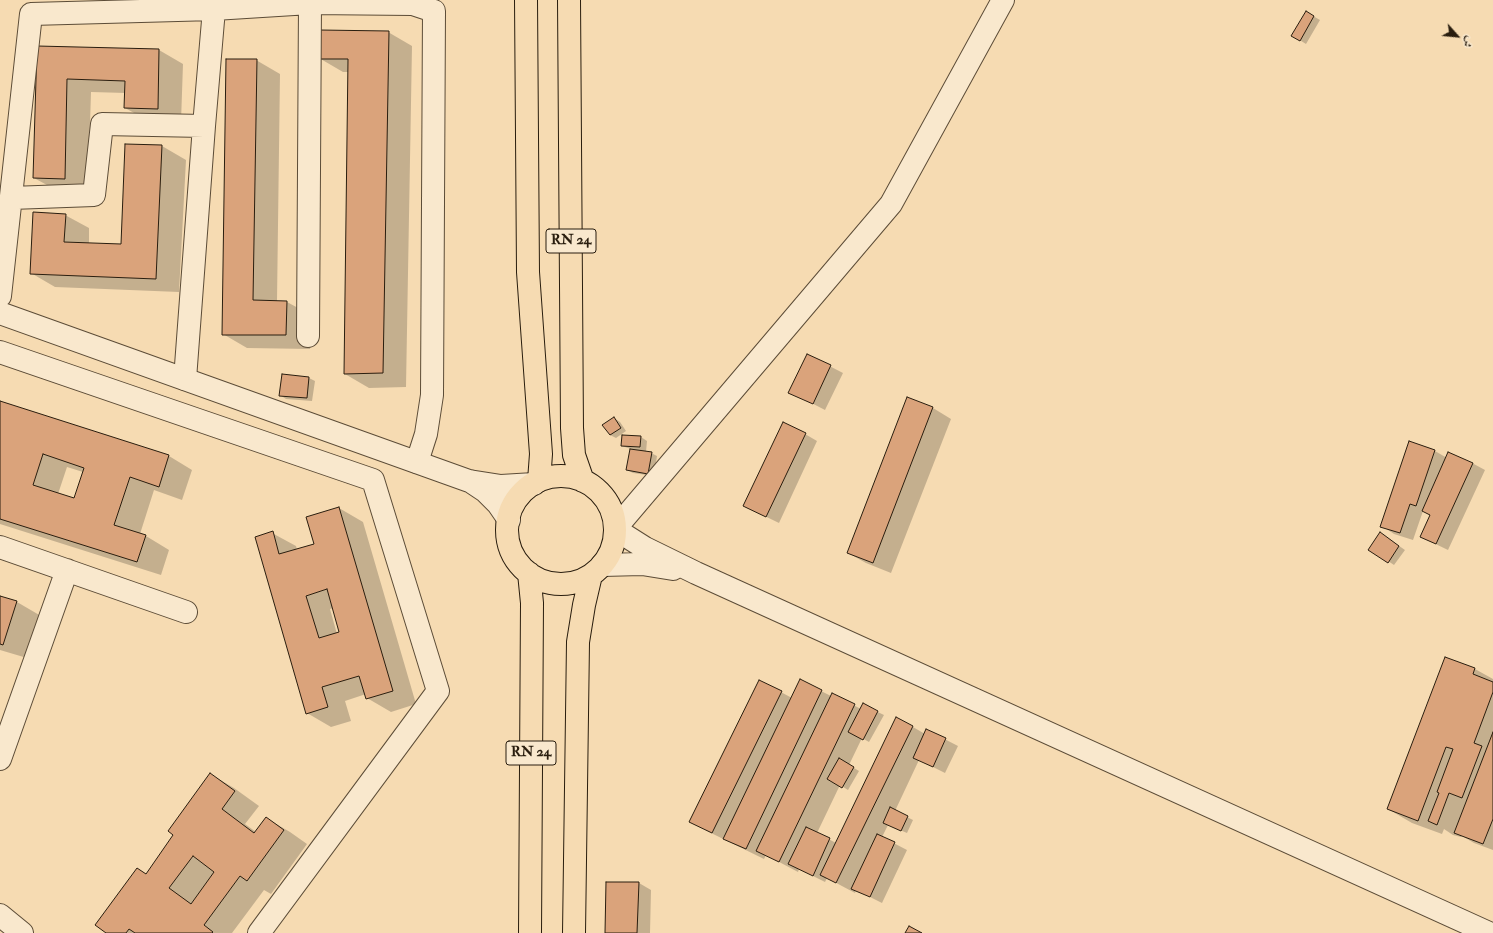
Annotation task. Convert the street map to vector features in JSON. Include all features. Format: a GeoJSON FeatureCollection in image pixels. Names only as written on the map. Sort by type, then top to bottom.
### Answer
{"type":"FeatureCollection","features":[{"type":"Feature","properties":{"kind":"highway","name":"RN 24"},"geometry":{"type":"LineString","coordinates":[[526,0],[528,272],[538,434],[541,454],[537,482]]}},
{"type":"Feature","properties":{"kind":"highway","name":"RN 24"},"geometry":{"type":"LineString","coordinates":[[569,0],[572,428],[574,455],[583,481]]}},
{"type":"Feature","properties":{"kind":"highway"},"geometry":{"type":"LineString","coordinates":[[554,476],[569,476],[583,481],[597,489],[607,500],[613,514],[615,529],[614,542],[609,555],[596,570],[571,583],[560,584],[538,579],[529,573],[518,562],[511,549],[508,535],[509,520],[517,499],[524,491],[537,482],[554,476]]}},
{"type":"Feature","properties":{"kind":"highway","name":"RN 24"},"geometry":{"type":"LineString","coordinates":[[574,933],[578,642],[584,605],[596,570]]}},
{"type":"Feature","properties":{"kind":"highway","name":"RN 24"},"geometry":{"type":"LineString","coordinates":[[529,573],[532,603],[530,933]]}},
{"type":"Feature","properties":{"kind":"street"},"geometry":{"type":"LineString","coordinates":[[1003,0],[891,204],[615,529],[645,548],[696,573],[1489,933]]}},
{"type":"Feature","properties":{"kind":"street"},"geometry":{"type":"LineString","coordinates":[[308,336],[310,3]]}},
{"type":"Feature","properties":{"kind":"street"},"geometry":{"type":"LineString","coordinates":[[0,296],[31,14],[214,9],[310,3],[413,4],[434,11],[432,395],[426,434],[417,462]]}},
{"type":"Feature","properties":{"kind":"street"},"geometry":{"type":"LineString","coordinates":[[185,379],[214,9]]}},
{"type":"Feature","properties":{"kind":"street"},"geometry":{"type":"LineString","coordinates":[[11,198],[94,195],[102,124],[204,126]]}},
{"type":"Feature","properties":{"kind":"street"},"geometry":{"type":"LineString","coordinates":[[0,313],[469,481],[501,486],[537,482]]}},
{"type":"Feature","properties":{"kind":"street"},"geometry":{"type":"LineString","coordinates":[[0,352],[374,480],[438,691],[259,933]]}},
{"type":"Feature","properties":{"kind":"street"},"geometry":{"type":"LineString","coordinates":[[469,481],[485,491],[498,504],[509,520]]}},
{"type":"Feature","properties":{"kind":"street"},"geometry":{"type":"LineString","coordinates":[[0,547],[186,612]]}},
{"type":"Feature","properties":{"kind":"street"},"geometry":{"type":"LineString","coordinates":[[596,570],[642,564],[696,573]]}},
{"type":"Feature","properties":{"kind":"street"},"geometry":{"type":"LineString","coordinates":[[0,759],[67,570]]}},
{"type":"Feature","properties":{"kind":"street"},"geometry":{"type":"LineString","coordinates":[[0,915],[22,933]]}},
{"type":"Feature","properties":{"kind":"building"},"geometry":{"type":"Polygon","coordinates":[[[1306,11],[1314,16],[1300,41],[1291,36],[1306,11]]]}},
{"type":"Feature","properties":{"kind":"building"},"geometry":{"type":"Polygon","coordinates":[[[319,30],[389,31],[383,373],[344,374],[348,59],[318,59],[319,30]]]}},
{"type":"Feature","properties":{"kind":"building"},"geometry":{"type":"Polygon","coordinates":[[[37,46],[159,49],[158,109],[124,108],[125,81],[67,79],[65,179],[33,178],[37,46]]]}},
{"type":"Feature","properties":{"kind":"building"},"geometry":{"type":"Polygon","coordinates":[[[226,59],[257,59],[253,300],[287,301],[286,335],[222,335],[226,59]]]}},
{"type":"Feature","properties":{"kind":"building"},"geometry":{"type":"Polygon","coordinates":[[[125,144],[162,145],[156,279],[30,274],[33,212],[66,214],[64,242],[121,244],[125,144]]]}},
{"type":"Feature","properties":{"kind":"building"},"geometry":{"type":"Polygon","coordinates":[[[807,354],[831,365],[813,404],[788,393],[807,354]]]}},
{"type":"Feature","properties":{"kind":"building"},"geometry":{"type":"Polygon","coordinates":[[[282,374],[309,377],[307,398],[279,396],[282,374]]]}},
{"type":"Feature","properties":{"kind":"building"},"geometry":{"type":"Polygon","coordinates":[[[907,397],[933,407],[873,563],[847,553],[907,397]]]}},
{"type":"Feature","properties":{"kind":"building"},"geometry":{"type":"Polygon","coordinates":[[[0,401],[169,455],[159,487],[130,477],[114,525],[146,535],[137,562],[0,519],[0,401]],[[43,454],[33,485],[74,498],[84,468],[43,454]]]}},
{"type":"Feature","properties":{"kind":"building"},"geometry":{"type":"Polygon","coordinates":[[[614,417],[621,428],[610,435],[602,425],[614,417]]]}},
{"type":"Feature","properties":{"kind":"building"},"geometry":{"type":"Polygon","coordinates":[[[783,422],[806,433],[766,517],[743,506],[783,422]]]}},
{"type":"Feature","properties":{"kind":"building"},"geometry":{"type":"Polygon","coordinates":[[[622,435],[641,436],[640,447],[621,446],[622,435]]]}},
{"type":"Feature","properties":{"kind":"building"},"geometry":{"type":"Polygon","coordinates":[[[1409,441],[1435,450],[1416,506],[1410,504],[1400,533],[1380,527],[1409,441]]]}},
{"type":"Feature","properties":{"kind":"building"},"geometry":{"type":"Polygon","coordinates":[[[630,449],[652,452],[648,474],[626,470],[630,449]]]}},
{"type":"Feature","properties":{"kind":"building"},"geometry":{"type":"Polygon","coordinates":[[[1448,452],[1473,463],[1436,544],[1420,537],[1430,515],[1422,511],[1448,452]]]}},
{"type":"Feature","properties":{"kind":"building"},"geometry":{"type":"Polygon","coordinates":[[[339,507],[393,691],[366,699],[359,676],[322,687],[328,707],[306,714],[255,537],[273,531],[279,554],[314,544],[306,517],[339,507]],[[327,589],[306,596],[319,638],[339,632],[327,589]]]}},
{"type":"Feature","properties":{"kind":"building"},"geometry":{"type":"Polygon","coordinates":[[[1380,532],[1399,546],[1388,563],[1368,550],[1380,532]]]}},
{"type":"Feature","properties":{"kind":"building"},"geometry":{"type":"Polygon","coordinates":[[[0,596],[17,601],[3,645],[0,644],[0,596]]]}},
{"type":"Feature","properties":{"kind":"building"},"geometry":{"type":"Polygon","coordinates":[[[1445,657],[1475,668],[1473,674],[1493,682],[1493,692],[1474,743],[1482,746],[1462,798],[1449,793],[1437,825],[1428,821],[1439,793],[1437,792],[1453,749],[1446,747],[1418,821],[1387,809],[1445,657]]]}},
{"type":"Feature","properties":{"kind":"building"},"geometry":{"type":"Polygon","coordinates":[[[800,679],[822,690],[746,849],[723,839],[800,679]]]}},
{"type":"Feature","properties":{"kind":"building"},"geometry":{"type":"Polygon","coordinates":[[[759,680],[782,691],[712,833],[689,822],[759,680]]]}},
{"type":"Feature","properties":{"kind":"building"},"geometry":{"type":"Polygon","coordinates":[[[832,693],[855,704],[779,862],[756,851],[832,693]]]}},
{"type":"Feature","properties":{"kind":"building"},"geometry":{"type":"Polygon","coordinates":[[[863,703],[878,711],[863,740],[848,732],[863,703]]]}},
{"type":"Feature","properties":{"kind":"building"},"geometry":{"type":"Polygon","coordinates":[[[896,717],[913,726],[836,883],[820,875],[896,717]]]}},
{"type":"Feature","properties":{"kind":"building"},"geometry":{"type":"Polygon","coordinates":[[[926,729],[946,738],[933,767],[913,758],[926,729]]]}},
{"type":"Feature","properties":{"kind":"building"},"geometry":{"type":"Polygon","coordinates":[[[1493,732],[1493,819],[1483,844],[1454,833],[1493,732]]]}},
{"type":"Feature","properties":{"kind":"building"},"geometry":{"type":"Polygon","coordinates":[[[839,758],[854,767],[842,788],[827,779],[839,758]]]}},
{"type":"Feature","properties":{"kind":"building"},"geometry":{"type":"Polygon","coordinates":[[[210,773],[235,791],[222,809],[254,833],[266,817],[284,830],[247,881],[240,876],[204,925],[213,932],[212,933],[135,933],[129,929],[126,933],[106,933],[95,925],[137,868],[146,874],[173,835],[168,831],[210,773]],[[193,856],[169,888],[191,904],[214,872],[193,856]]]}},
{"type":"Feature","properties":{"kind":"building"},"geometry":{"type":"Polygon","coordinates":[[[890,807],[908,816],[901,831],[883,823],[890,807]]]}},
{"type":"Feature","properties":{"kind":"building"},"geometry":{"type":"Polygon","coordinates":[[[806,827],[830,838],[813,876],[788,864],[806,827]]]}},
{"type":"Feature","properties":{"kind":"building"},"geometry":{"type":"Polygon","coordinates":[[[877,834],[895,842],[870,897],[851,889],[877,834]]]}},
{"type":"Feature","properties":{"kind":"building"},"geometry":{"type":"Polygon","coordinates":[[[606,882],[639,882],[637,933],[605,933],[606,882]]]}},
{"type":"Feature","properties":{"kind":"building"},"geometry":{"type":"Polygon","coordinates":[[[909,926],[922,933],[905,933],[909,926]]]}}]}
